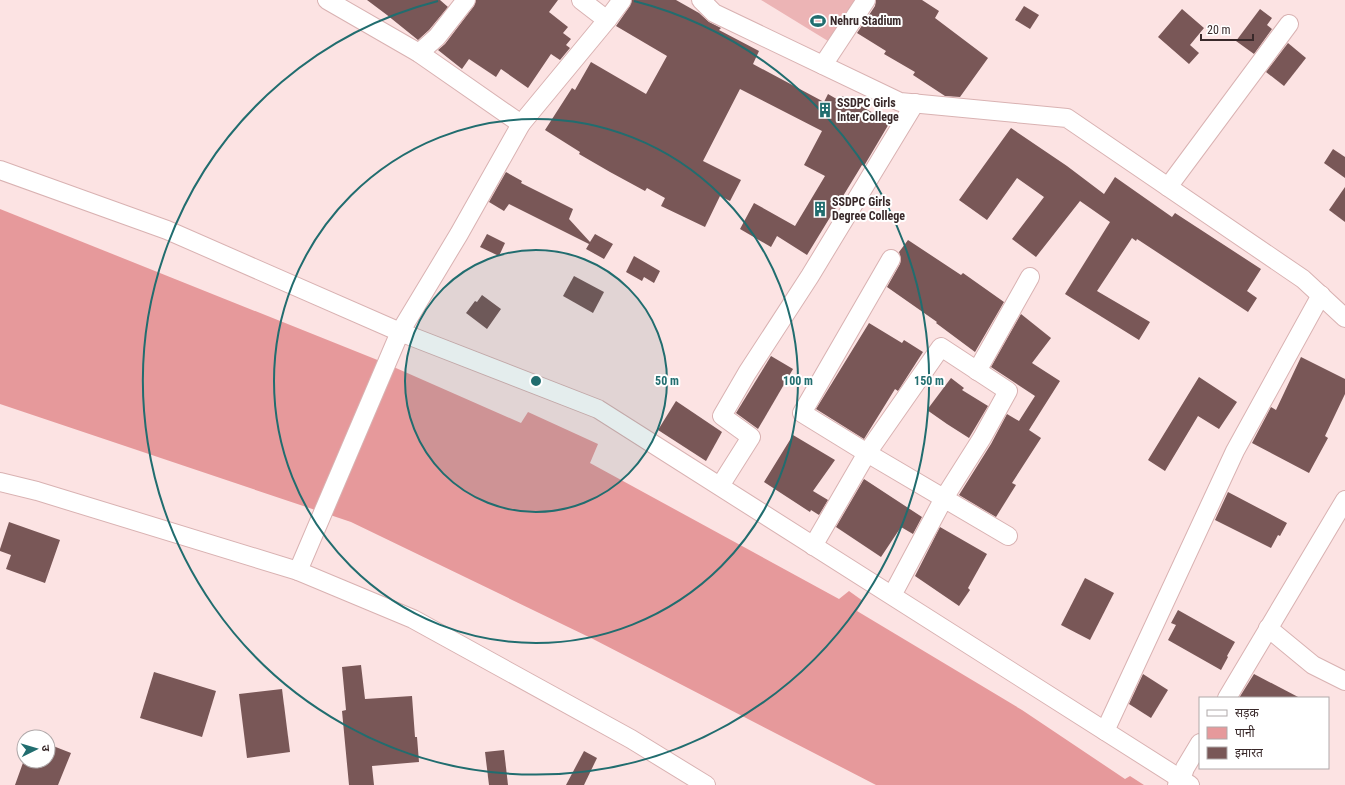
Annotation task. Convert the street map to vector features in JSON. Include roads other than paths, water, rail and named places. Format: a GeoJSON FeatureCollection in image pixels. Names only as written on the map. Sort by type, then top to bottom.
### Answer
{"type":"FeatureCollection","features":[{"type":"Feature","properties":{"kind":"street"},"geometry":{"type":"LineString","coordinates":[[327,0],[419,53],[521,124]]}},
{"type":"Feature","properties":{"kind":"street"},"geometry":{"type":"LineString","coordinates":[[419,53],[436,37],[466,0]]}},
{"type":"Feature","properties":{"kind":"street"},"geometry":{"type":"LineString","coordinates":[[581,0],[607,20]]}},
{"type":"Feature","properties":{"kind":"street"},"geometry":{"type":"LineString","coordinates":[[298,571],[400,332],[459,234],[521,124],[622,0]]}},
{"type":"Feature","properties":{"kind":"street"},"geometry":{"type":"LineString","coordinates":[[701,0],[714,13],[900,102],[1067,118],[1303,279],[1345,318]]}},
{"type":"Feature","properties":{"kind":"street"},"geometry":{"type":"LineString","coordinates":[[823,65],[866,0]]}},
{"type":"Feature","properties":{"kind":"street"},"geometry":{"type":"LineString","coordinates":[[1168,187],[1290,24]]}},
{"type":"Feature","properties":{"kind":"street"},"geometry":{"type":"LineString","coordinates":[[720,486],[751,437],[722,416],[747,373],[810,276],[915,103]]}},
{"type":"Feature","properties":{"kind":"street"},"geometry":{"type":"LineString","coordinates":[[0,170],[167,230],[400,332],[598,409],[1105,731],[1183,783],[1186,768],[1199,745]]}},
{"type":"Feature","properties":{"kind":"street"},"geometry":{"type":"LineString","coordinates":[[890,259],[802,413],[1008,536]]}},
{"type":"Feature","properties":{"kind":"street"},"geometry":{"type":"LineString","coordinates":[[977,371],[1030,277]]}},
{"type":"Feature","properties":{"kind":"street"},"geometry":{"type":"LineString","coordinates":[[1105,731],[1235,452],[1321,295]]}},
{"type":"Feature","properties":{"kind":"street"},"geometry":{"type":"LineString","coordinates":[[813,546],[867,453],[941,347],[1008,390],[982,438],[944,498],[896,588]]}},
{"type":"Feature","properties":{"kind":"street"},"geometry":{"type":"LineString","coordinates":[[0,482],[44,493],[298,571],[413,619],[630,739],[706,785]]}},
{"type":"Feature","properties":{"kind":"street"},"geometry":{"type":"LineString","coordinates":[[1228,697],[1345,500]]}},
{"type":"Feature","properties":{"kind":"street"},"geometry":{"type":"LineString","coordinates":[[1268,628],[1313,665],[1345,681]]}},
{"type":"Feature","properties":{"kind":"water"},"geometry":{"type":"Polygon","coordinates":[[[0,209],[380,361],[521,423],[528,412],[598,444],[590,463],[839,599],[849,591],[863,601],[857,611],[1022,710],[1125,779],[1130,776],[1144,785],[876,785],[593,639],[351,522],[0,404],[0,209]]]}},
{"type":"Feature","properties":{"kind":"place","name":"Nehru Stadium"},"geometry":{"type":"Point","coordinates":[818,21]}},
{"type":"Feature","properties":{"kind":"place","name":"SSDPC Girls Inter College"},"geometry":{"type":"Point","coordinates":[825,110]}},
{"type":"Feature","properties":{"kind":"place","name":"SSDPC Girls Degree College"},"geometry":{"type":"Point","coordinates":[820,209]}}]}
